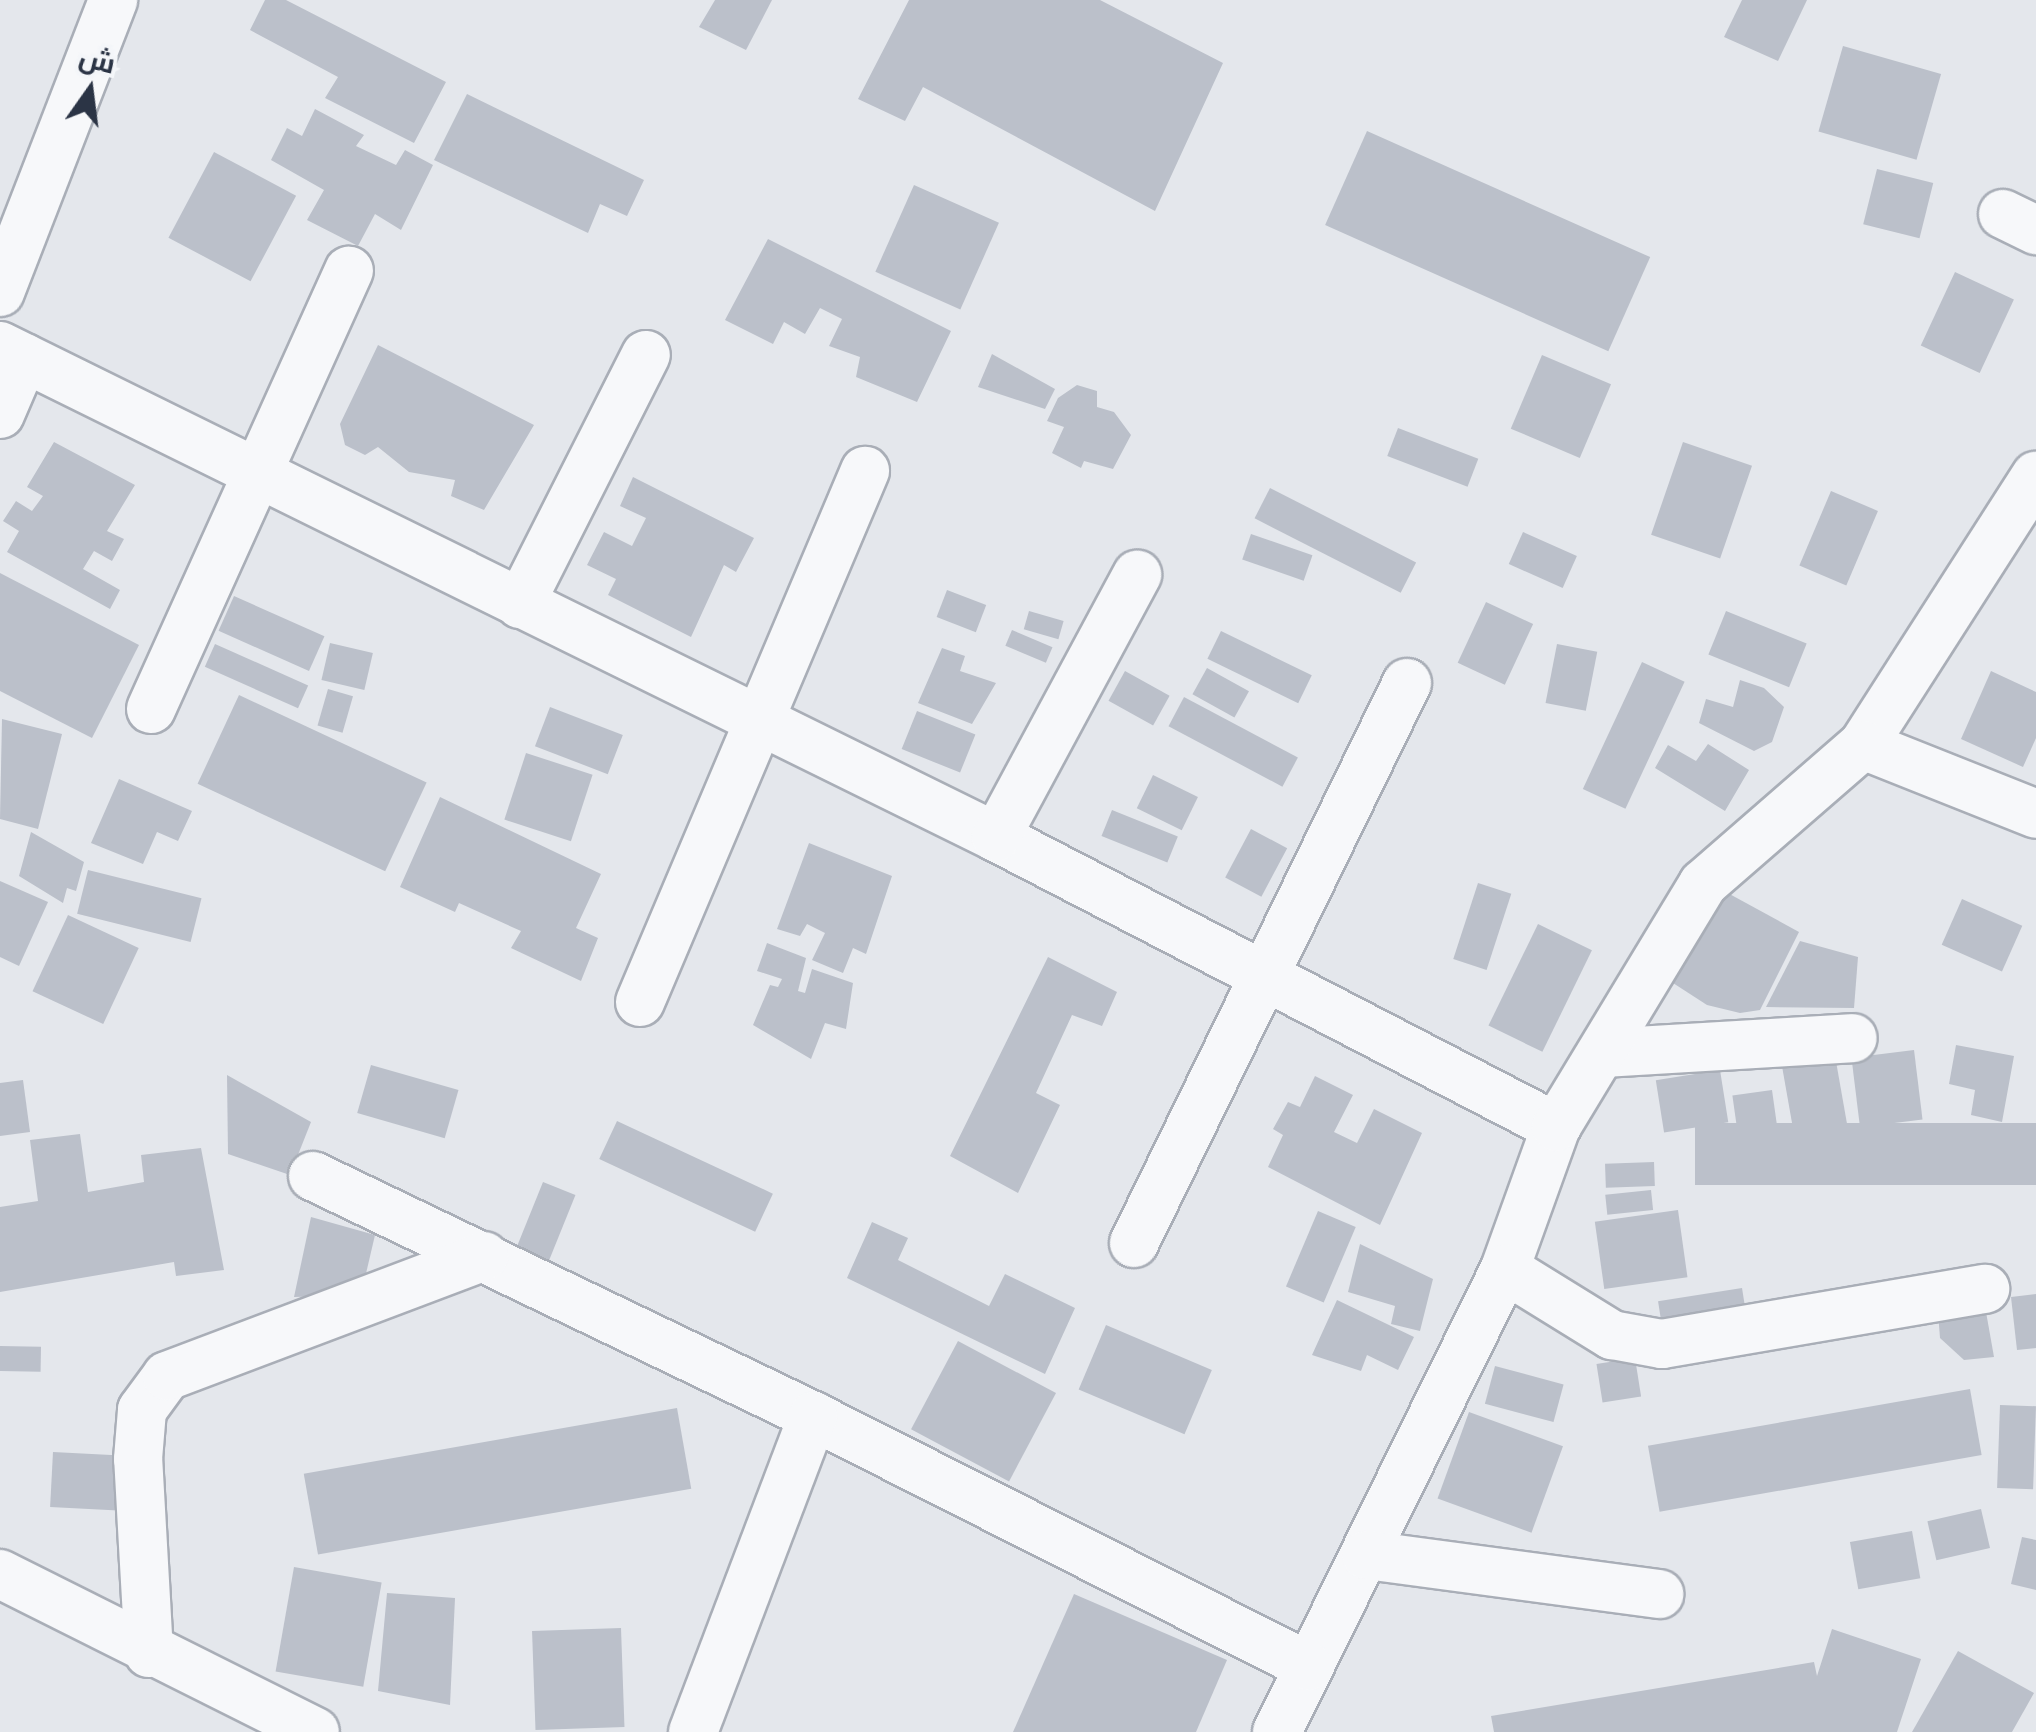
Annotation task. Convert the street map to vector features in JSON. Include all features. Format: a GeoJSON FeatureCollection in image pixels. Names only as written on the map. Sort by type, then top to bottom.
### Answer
{"type":"FeatureCollection","features":[{"type":"Feature","properties":{"kind":"street"},"geometry":{"type":"LineString","coordinates":[[0,292],[113,0]]}},
{"type":"Feature","properties":{"kind":"street"},"geometry":{"type":"LineString","coordinates":[[151,710],[349,271]]}},
{"type":"Feature","properties":{"kind":"street"},"geometry":{"type":"LineString","coordinates":[[0,414],[12,352],[996,837],[1556,1127]]}},
{"type":"Feature","properties":{"kind":"street"},"geometry":{"type":"LineString","coordinates":[[520,604],[646,355]]}},
{"type":"Feature","properties":{"kind":"street"},"geometry":{"type":"LineString","coordinates":[[640,1002],[865,471]]}},
{"type":"Feature","properties":{"kind":"street"},"geometry":{"type":"LineString","coordinates":[[1277,1732],[1505,1269],[1556,1127],[1703,884],[1863,745],[2036,476]]}},
{"type":"Feature","properties":{"kind":"street"},"geometry":{"type":"LineString","coordinates":[[996,837],[1137,575]]}},
{"type":"Feature","properties":{"kind":"street"},"geometry":{"type":"LineString","coordinates":[[1134,1243],[1407,683]]}},
{"type":"Feature","properties":{"kind":"street"},"geometry":{"type":"LineString","coordinates":[[1863,745],[2036,814]]}},
{"type":"Feature","properties":{"kind":"street"},"geometry":{"type":"LineString","coordinates":[[1602,1053],[1853,1038]]}},
{"type":"Feature","properties":{"kind":"street"},"geometry":{"type":"LineString","coordinates":[[313,1176],[813,1416],[1308,1666]]}},
{"type":"Feature","properties":{"kind":"street"},"geometry":{"type":"LineString","coordinates":[[149,1653],[138,1458],[142,1410],[167,1376],[484,1256]]}},
{"type":"Feature","properties":{"kind":"street"},"geometry":{"type":"LineString","coordinates":[[1505,1269],[1612,1335],[1662,1344],[1985,1288]]}},
{"type":"Feature","properties":{"kind":"street"},"geometry":{"type":"LineString","coordinates":[[693,1732],[813,1416]]}},
{"type":"Feature","properties":{"kind":"street"},"geometry":{"type":"LineString","coordinates":[[1366,1555],[1659,1594]]}},
{"type":"Feature","properties":{"kind":"street"},"geometry":{"type":"LineString","coordinates":[[0,1574],[149,1653],[315,1732]]}},
{"type":"Feature","properties":{"kind":"building"},"geometry":{"type":"Polygon","coordinates":[[[265,0],[286,0],[446,82],[414,143],[325,98],[338,77],[250,30],[265,0]]]}},
{"type":"Feature","properties":{"kind":"building"},"geometry":{"type":"Polygon","coordinates":[[[715,0],[772,0],[746,50],[699,27],[715,0]]]}},
{"type":"Feature","properties":{"kind":"building"},"geometry":{"type":"Polygon","coordinates":[[[909,0],[1100,0],[1223,63],[1155,211],[923,87],[905,121],[858,99],[909,0]]]}},
{"type":"Feature","properties":{"kind":"building"},"geometry":{"type":"Polygon","coordinates":[[[1742,0],[1807,0],[1778,61],[1724,37],[1742,0]]]}},
{"type":"Feature","properties":{"kind":"building"},"geometry":{"type":"Polygon","coordinates":[[[1843,46],[1941,74],[1917,160],[1818,132],[1843,46]]]}},
{"type":"Feature","properties":{"kind":"building"},"geometry":{"type":"Polygon","coordinates":[[[467,94],[644,180],[627,216],[600,204],[588,233],[434,160],[467,94]]]}},
{"type":"Feature","properties":{"kind":"building"},"geometry":{"type":"Polygon","coordinates":[[[315,109],[364,135],[356,146],[396,165],[405,150],[433,165],[401,230],[375,214],[358,246],[307,220],[324,190],[271,160],[287,128],[302,136],[315,109]]]}},
{"type":"Feature","properties":{"kind":"building"},"geometry":{"type":"Polygon","coordinates":[[[1367,131],[1650,257],[1608,351],[1325,225],[1367,131]]]}},
{"type":"Feature","properties":{"kind":"building"},"geometry":{"type":"Polygon","coordinates":[[[214,152],[296,196],[251,281],[168,238],[214,152]]]}},
{"type":"Feature","properties":{"kind":"building"},"geometry":{"type":"Polygon","coordinates":[[[1877,169],[1933,183],[1919,238],[1863,224],[1877,169]]]}},
{"type":"Feature","properties":{"kind":"building"},"geometry":{"type":"Polygon","coordinates":[[[914,185],[999,223],[960,310],[875,272],[914,185]]]}},
{"type":"Feature","properties":{"kind":"building"},"geometry":{"type":"Polygon","coordinates":[[[768,239],[951,331],[917,402],[856,377],[860,357],[829,346],[842,319],[820,308],[805,334],[784,322],[773,344],[725,320],[768,239]]]}},
{"type":"Feature","properties":{"kind":"building"},"geometry":{"type":"Polygon","coordinates":[[[1955,272],[2014,299],[1980,373],[1921,345],[1955,272]]]}},
{"type":"Feature","properties":{"kind":"building"},"geometry":{"type":"Polygon","coordinates":[[[378,345],[534,425],[484,510],[451,496],[455,480],[409,472],[378,447],[365,455],[345,445],[340,424],[378,345]]]}},
{"type":"Feature","properties":{"kind":"building"},"geometry":{"type":"Polygon","coordinates":[[[992,354],[1055,389],[1045,409],[978,387],[992,354]]]}},
{"type":"Feature","properties":{"kind":"building"},"geometry":{"type":"Polygon","coordinates":[[[1542,355],[1611,384],[1580,458],[1511,429],[1542,355]]]}},
{"type":"Feature","properties":{"kind":"building"},"geometry":{"type":"Polygon","coordinates":[[[1077,385],[1097,391],[1097,407],[1114,412],[1131,435],[1113,469],[1084,461],[1081,468],[1052,453],[1064,427],[1047,421],[1058,398],[1077,385]]]}},
{"type":"Feature","properties":{"kind":"building"},"geometry":{"type":"Polygon","coordinates":[[[1398,428],[1478,459],[1468,487],[1387,456],[1398,428]]]}},
{"type":"Feature","properties":{"kind":"building"},"geometry":{"type":"Polygon","coordinates":[[[54,442],[135,485],[107,531],[124,539],[112,561],[94,551],[83,569],[120,590],[110,609],[7,552],[19,531],[3,521],[16,501],[32,511],[43,496],[27,487],[54,442]]]}},
{"type":"Feature","properties":{"kind":"building"},"geometry":{"type":"Polygon","coordinates":[[[1683,442],[1752,466],[1720,558],[1651,535],[1683,442]]]}},
{"type":"Feature","properties":{"kind":"building"},"geometry":{"type":"Polygon","coordinates":[[[633,477],[754,538],[736,572],[724,565],[691,637],[608,595],[616,579],[587,565],[604,532],[632,546],[646,518],[620,506],[633,477]]]}},
{"type":"Feature","properties":{"kind":"building"},"geometry":{"type":"Polygon","coordinates":[[[1270,488],[1416,562],[1401,593],[1255,518],[1270,488]]]}},
{"type":"Feature","properties":{"kind":"building"},"geometry":{"type":"Polygon","coordinates":[[[1831,491],[1878,511],[1846,585],[1799,566],[1831,491]]]}},
{"type":"Feature","properties":{"kind":"building"},"geometry":{"type":"Polygon","coordinates":[[[1523,532],[1577,556],[1563,588],[1509,564],[1523,532]]]}},
{"type":"Feature","properties":{"kind":"building"},"geometry":{"type":"Polygon","coordinates":[[[1251,534],[1312,555],[1304,581],[1242,560],[1251,534]]]}},
{"type":"Feature","properties":{"kind":"building"},"geometry":{"type":"Polygon","coordinates":[[[0,573],[139,645],[92,738],[0,691],[0,573]]]}},
{"type":"Feature","properties":{"kind":"building"},"geometry":{"type":"Polygon","coordinates":[[[947,590],[986,605],[976,632],[937,617],[947,590]]]}},
{"type":"Feature","properties":{"kind":"building"},"geometry":{"type":"Polygon","coordinates":[[[234,596],[324,636],[309,671],[219,631],[234,596]]]}},
{"type":"Feature","properties":{"kind":"building"},"geometry":{"type":"Polygon","coordinates":[[[1486,602],[1533,624],[1505,685],[1458,663],[1486,602]]]}},
{"type":"Feature","properties":{"kind":"building"},"geometry":{"type":"Polygon","coordinates":[[[1029,611],[1064,621],[1058,639],[1024,629],[1029,611]]]}},
{"type":"Feature","properties":{"kind":"building"},"geometry":{"type":"Polygon","coordinates":[[[1726,611],[1807,644],[1789,687],[1708,655],[1726,611]]]}},
{"type":"Feature","properties":{"kind":"building"},"geometry":{"type":"Polygon","coordinates":[[[1012,630],[1053,647],[1046,663],[1005,646],[1012,630]]]}},
{"type":"Feature","properties":{"kind":"building"},"geometry":{"type":"Polygon","coordinates":[[[1221,631],[1312,675],[1298,703],[1207,659],[1221,631]]]}},
{"type":"Feature","properties":{"kind":"building"},"geometry":{"type":"Polygon","coordinates":[[[330,643],[373,653],[364,690],[321,680],[330,643]]]}},
{"type":"Feature","properties":{"kind":"building"},"geometry":{"type":"Polygon","coordinates":[[[215,644],[308,685],[298,708],[205,667],[215,644]]]}},
{"type":"Feature","properties":{"kind":"building"},"geometry":{"type":"Polygon","coordinates":[[[1557,644],[1597,652],[1586,711],[1546,703],[1557,644]]]}},
{"type":"Feature","properties":{"kind":"building"},"geometry":{"type":"Polygon","coordinates":[[[942,648],[965,656],[960,671],[996,683],[972,724],[918,703],[942,648]]]}},
{"type":"Feature","properties":{"kind":"building"},"geometry":{"type":"Polygon","coordinates":[[[1642,662],[1685,682],[1625,809],[1583,789],[1642,662]]]}},
{"type":"Feature","properties":{"kind":"building"},"geometry":{"type":"Polygon","coordinates":[[[1207,668],[1249,691],[1234,718],[1192,694],[1207,668]]]}},
{"type":"Feature","properties":{"kind":"building"},"geometry":{"type":"Polygon","coordinates":[[[1125,671],[1170,696],[1153,725],[1109,701],[1125,671]]]}},
{"type":"Feature","properties":{"kind":"building"},"geometry":{"type":"Polygon","coordinates":[[[1991,671],[2036,692],[2036,738],[2023,767],[1961,739],[1991,671]]]}},
{"type":"Feature","properties":{"kind":"building"},"geometry":{"type":"Polygon","coordinates":[[[1740,680],[1764,688],[1784,707],[1772,742],[1754,751],[1699,723],[1706,699],[1733,707],[1740,680]]]}},
{"type":"Feature","properties":{"kind":"building"},"geometry":{"type":"Polygon","coordinates":[[[328,689],[353,696],[343,733],[318,726],[328,689]]]}},
{"type":"Feature","properties":{"kind":"building"},"geometry":{"type":"Polygon","coordinates":[[[239,695],[427,782],[385,871],[198,784],[239,695]]]}},
{"type":"Feature","properties":{"kind":"building"},"geometry":{"type":"Polygon","coordinates":[[[1184,697],[1298,758],[1282,787],[1169,726],[1184,697]]]}},
{"type":"Feature","properties":{"kind":"building"},"geometry":{"type":"Polygon","coordinates":[[[550,707],[623,735],[608,774],[535,746],[550,707]]]}},
{"type":"Feature","properties":{"kind":"building"},"geometry":{"type":"Polygon","coordinates":[[[917,711],[975,735],[960,773],[902,749],[917,711]]]}},
{"type":"Feature","properties":{"kind":"building"},"geometry":{"type":"Polygon","coordinates":[[[2,719],[62,734],[38,829],[0,819],[2,719]]]}},
{"type":"Feature","properties":{"kind":"building"},"geometry":{"type":"Polygon","coordinates":[[[1708,744],[1749,770],[1725,811],[1655,768],[1668,745],[1696,761],[1708,744]]]}},
{"type":"Feature","properties":{"kind":"building"},"geometry":{"type":"Polygon","coordinates":[[[526,753],[593,775],[571,841],[504,820],[526,753]]]}},
{"type":"Feature","properties":{"kind":"building"},"geometry":{"type":"Polygon","coordinates":[[[1153,775],[1198,797],[1182,830],[1137,808],[1153,775]]]}},
{"type":"Feature","properties":{"kind":"building"},"geometry":{"type":"Polygon","coordinates":[[[119,779],[192,811],[178,841],[157,832],[143,864],[91,843],[119,779]]]}},
{"type":"Feature","properties":{"kind":"building"},"geometry":{"type":"Polygon","coordinates":[[[440,797],[601,874],[576,928],[598,938],[581,981],[511,948],[521,931],[459,903],[455,912],[400,887],[440,797]]]}},
{"type":"Feature","properties":{"kind":"building"},"geometry":{"type":"Polygon","coordinates":[[[1112,810],[1178,837],[1167,863],[1102,836],[1112,810]]]}},
{"type":"Feature","properties":{"kind":"building"},"geometry":{"type":"Polygon","coordinates":[[[1251,829],[1287,848],[1261,897],[1225,878],[1251,829]]]}},
{"type":"Feature","properties":{"kind":"building"},"geometry":{"type":"Polygon","coordinates":[[[31,832],[84,862],[76,891],[67,888],[63,903],[19,876],[31,832]]]}},
{"type":"Feature","properties":{"kind":"building"},"geometry":{"type":"Polygon","coordinates":[[[809,843],[892,876],[866,954],[853,948],[843,973],[812,960],[825,933],[807,924],[800,936],[777,929],[809,843]]]}},
{"type":"Feature","properties":{"kind":"building"},"geometry":{"type":"Polygon","coordinates":[[[88,870],[202,898],[191,942],[77,914],[88,870]]]}},
{"type":"Feature","properties":{"kind":"building"},"geometry":{"type":"Polygon","coordinates":[[[0,881],[48,902],[19,966],[0,957],[0,881]]]}},
{"type":"Feature","properties":{"kind":"building"},"geometry":{"type":"Polygon","coordinates":[[[1478,883],[1511,894],[1487,970],[1453,959],[1478,883]]]}},
{"type":"Feature","properties":{"kind":"building"},"geometry":{"type":"Polygon","coordinates":[[[1724,891],[1799,932],[1760,1010],[1740,1013],[1707,1005],[1673,983],[1724,891]]]}},
{"type":"Feature","properties":{"kind":"building"},"geometry":{"type":"Polygon","coordinates":[[[1962,899],[2022,926],[2002,972],[1942,945],[1962,899]]]}},
{"type":"Feature","properties":{"kind":"building"},"geometry":{"type":"Polygon","coordinates":[[[68,915],[139,948],[103,1024],[33,991],[68,915]]]}},
{"type":"Feature","properties":{"kind":"building"},"geometry":{"type":"Polygon","coordinates":[[[1538,924],[1592,950],[1542,1052],[1488,1026],[1538,924]]]}},
{"type":"Feature","properties":{"kind":"building"},"geometry":{"type":"Polygon","coordinates":[[[1800,941],[1858,957],[1854,1008],[1766,1007],[1800,941]]]}},
{"type":"Feature","properties":{"kind":"building"},"geometry":{"type":"Polygon","coordinates":[[[767,943],[806,958],[798,991],[805,993],[812,969],[853,983],[846,1029],[825,1023],[811,1059],[753,1025],[770,985],[778,987],[782,979],[757,971],[767,943]]]}},
{"type":"Feature","properties":{"kind":"building"},"geometry":{"type":"Polygon","coordinates":[[[1048,957],[1117,992],[1102,1026],[1072,1015],[1036,1093],[1060,1105],[1018,1193],[950,1156],[1048,957]]]}},
{"type":"Feature","properties":{"kind":"building"},"geometry":{"type":"Polygon","coordinates":[[[1956,1045],[2014,1056],[2002,1122],[1971,1115],[1975,1090],[1949,1084],[1956,1045]]]}},
{"type":"Feature","properties":{"kind":"building"},"geometry":{"type":"Polygon","coordinates":[[[1834,1050],[1852,1149],[1798,1159],[1781,1059],[1834,1050]]]}},
{"type":"Feature","properties":{"kind":"building"},"geometry":{"type":"Polygon","coordinates":[[[1914,1050],[1923,1119],[1860,1127],[1851,1058],[1914,1050]]]}},
{"type":"Feature","properties":{"kind":"building"},"geometry":{"type":"Polygon","coordinates":[[[371,1065],[458,1090],[445,1138],[357,1113],[371,1065]]]}},
{"type":"Feature","properties":{"kind":"building"},"geometry":{"type":"Polygon","coordinates":[[[1720,1070],[1728,1122],[1664,1133],[1656,1080],[1720,1070]]]}},
{"type":"Feature","properties":{"kind":"building"},"geometry":{"type":"Polygon","coordinates":[[[227,1075],[311,1122],[290,1175],[228,1154],[227,1075]]]}},
{"type":"Feature","properties":{"kind":"building"},"geometry":{"type":"Polygon","coordinates":[[[1315,1076],[1353,1095],[1334,1132],[1357,1143],[1374,1109],[1422,1133],[1380,1225],[1268,1167],[1283,1135],[1273,1129],[1288,1102],[1300,1107],[1315,1076]]]}},
{"type":"Feature","properties":{"kind":"building"},"geometry":{"type":"Polygon","coordinates":[[[23,1080],[30,1132],[0,1136],[0,1083],[23,1080]]]}},
{"type":"Feature","properties":{"kind":"building"},"geometry":{"type":"Polygon","coordinates":[[[1772,1090],[1782,1163],[1743,1169],[1732,1096],[1772,1090]]]}},
{"type":"Feature","properties":{"kind":"building"},"geometry":{"type":"Polygon","coordinates":[[[617,1121],[773,1194],[755,1232],[599,1159],[617,1121]]]}},
{"type":"Feature","properties":{"kind":"building"},"geometry":{"type":"Polygon","coordinates":[[[1695,1123],[2036,1123],[2036,1185],[1695,1185],[1695,1123]]]}},
{"type":"Feature","properties":{"kind":"building"},"geometry":{"type":"Polygon","coordinates":[[[80,1134],[88,1192],[144,1182],[141,1155],[201,1148],[224,1270],[176,1276],[174,1262],[0,1292],[0,1207],[38,1201],[30,1140],[80,1134]]]}},
{"type":"Feature","properties":{"kind":"building"},"geometry":{"type":"Polygon","coordinates":[[[1654,1162],[1655,1186],[1606,1188],[1605,1164],[1654,1162]]]}},
{"type":"Feature","properties":{"kind":"building"},"geometry":{"type":"Polygon","coordinates":[[[543,1182],[575,1195],[544,1272],[512,1259],[543,1182]]]}},
{"type":"Feature","properties":{"kind":"building"},"geometry":{"type":"Polygon","coordinates":[[[1651,1190],[1653,1210],[1607,1215],[1605,1195],[1651,1190]]]}},
{"type":"Feature","properties":{"kind":"building"},"geometry":{"type":"Polygon","coordinates":[[[1678,1210],[1687,1277],[1604,1289],[1595,1222],[1678,1210]]]}},
{"type":"Feature","properties":{"kind":"building"},"geometry":{"type":"Polygon","coordinates":[[[1318,1211],[1356,1227],[1324,1303],[1286,1286],[1318,1211]]]}},
{"type":"Feature","properties":{"kind":"building"},"geometry":{"type":"Polygon","coordinates":[[[311,1217],[375,1235],[361,1295],[294,1297],[311,1217]]]}},
{"type":"Feature","properties":{"kind":"building"},"geometry":{"type":"Polygon","coordinates":[[[872,1222],[908,1238],[898,1260],[989,1306],[1005,1274],[1075,1308],[1045,1374],[847,1278],[872,1222]]]}},
{"type":"Feature","properties":{"kind":"building"},"geometry":{"type":"Polygon","coordinates":[[[1360,1244],[1433,1279],[1420,1331],[1391,1324],[1395,1306],[1348,1292],[1360,1244]]]}},
{"type":"Feature","properties":{"kind":"building"},"geometry":{"type":"Polygon","coordinates":[[[1742,1288],[1747,1319],[1663,1332],[1658,1301],[1742,1288]]]}},
{"type":"Feature","properties":{"kind":"building"},"geometry":{"type":"Polygon","coordinates":[[[2036,1294],[2036,1348],[2017,1350],[2011,1297],[2036,1294]]]}},
{"type":"Feature","properties":{"kind":"building"},"geometry":{"type":"Polygon","coordinates":[[[1983,1295],[1994,1357],[1964,1360],[1940,1338],[1937,1299],[1983,1295]]]}},
{"type":"Feature","properties":{"kind":"building"},"geometry":{"type":"Polygon","coordinates":[[[1337,1300],[1414,1337],[1398,1370],[1367,1355],[1361,1371],[1312,1355],[1337,1300]]]}},
{"type":"Feature","properties":{"kind":"building"},"geometry":{"type":"Polygon","coordinates":[[[1106,1325],[1212,1370],[1185,1434],[1079,1389],[1106,1325]]]}},
{"type":"Feature","properties":{"kind":"building"},"geometry":{"type":"Polygon","coordinates":[[[958,1341],[1056,1393],[1009,1481],[911,1429],[958,1341]]]}},
{"type":"Feature","properties":{"kind":"building"},"geometry":{"type":"Polygon","coordinates":[[[0,1346],[41,1347],[41,1372],[0,1371],[0,1346]]]}},
{"type":"Feature","properties":{"kind":"building"},"geometry":{"type":"Polygon","coordinates":[[[1635,1358],[1641,1397],[1603,1403],[1596,1364],[1635,1358]]]}},
{"type":"Feature","properties":{"kind":"building"},"geometry":{"type":"Polygon","coordinates":[[[1495,1366],[1564,1384],[1553,1422],[1485,1404],[1495,1366]]]}},
{"type":"Feature","properties":{"kind":"building"},"geometry":{"type":"Polygon","coordinates":[[[1970,1389],[1982,1455],[1660,1512],[1648,1446],[1970,1389]]]}},
{"type":"Feature","properties":{"kind":"building"},"geometry":{"type":"Polygon","coordinates":[[[2000,1405],[2036,1406],[2033,1489],[1997,1488],[2000,1405]]]}},
{"type":"Feature","properties":{"kind":"building"},"geometry":{"type":"Polygon","coordinates":[[[677,1408],[691,1489],[318,1555],[304,1474],[677,1408]]]}},
{"type":"Feature","properties":{"kind":"building"},"geometry":{"type":"Polygon","coordinates":[[[1469,1412],[1563,1446],[1532,1533],[1438,1498],[1469,1412]]]}},
{"type":"Feature","properties":{"kind":"building"},"geometry":{"type":"Polygon","coordinates":[[[53,1452],[121,1456],[118,1510],[50,1507],[53,1452]]]}},
{"type":"Feature","properties":{"kind":"building"},"geometry":{"type":"Polygon","coordinates":[[[1981,1509],[1990,1548],[1936,1560],[1927,1521],[1981,1509]]]}},
{"type":"Feature","properties":{"kind":"building"},"geometry":{"type":"Polygon","coordinates":[[[1912,1531],[1920,1578],[1858,1589],[1850,1542],[1912,1531]]]}},
{"type":"Feature","properties":{"kind":"building"},"geometry":{"type":"Polygon","coordinates":[[[2022,1537],[2036,1540],[2036,1590],[2011,1584],[2022,1537]]]}},
{"type":"Feature","properties":{"kind":"building"},"geometry":{"type":"Polygon","coordinates":[[[294,1567],[382,1582],[363,1687],[276,1671],[294,1567]]]}},
{"type":"Feature","properties":{"kind":"building"},"geometry":{"type":"Polygon","coordinates":[[[387,1593],[455,1598],[450,1705],[378,1691],[387,1593]]]}},
{"type":"Feature","properties":{"kind":"building"},"geometry":{"type":"Polygon","coordinates":[[[1074,1594],[1227,1660],[1196,1732],[1013,1732],[1074,1594]]]}},
{"type":"Feature","properties":{"kind":"building"},"geometry":{"type":"Polygon","coordinates":[[[621,1628],[624,1727],[536,1730],[532,1631],[621,1628]]]}},
{"type":"Feature","properties":{"kind":"building"},"geometry":{"type":"Polygon","coordinates":[[[1832,1629],[1921,1659],[1897,1732],[1494,1732],[1491,1716],[1814,1662],[1817,1676],[1832,1629]]]}},
{"type":"Feature","properties":{"kind":"building"},"geometry":{"type":"Polygon","coordinates":[[[1958,1651],[2034,1693],[2012,1732],[1912,1732],[1958,1651]]]}}]}
